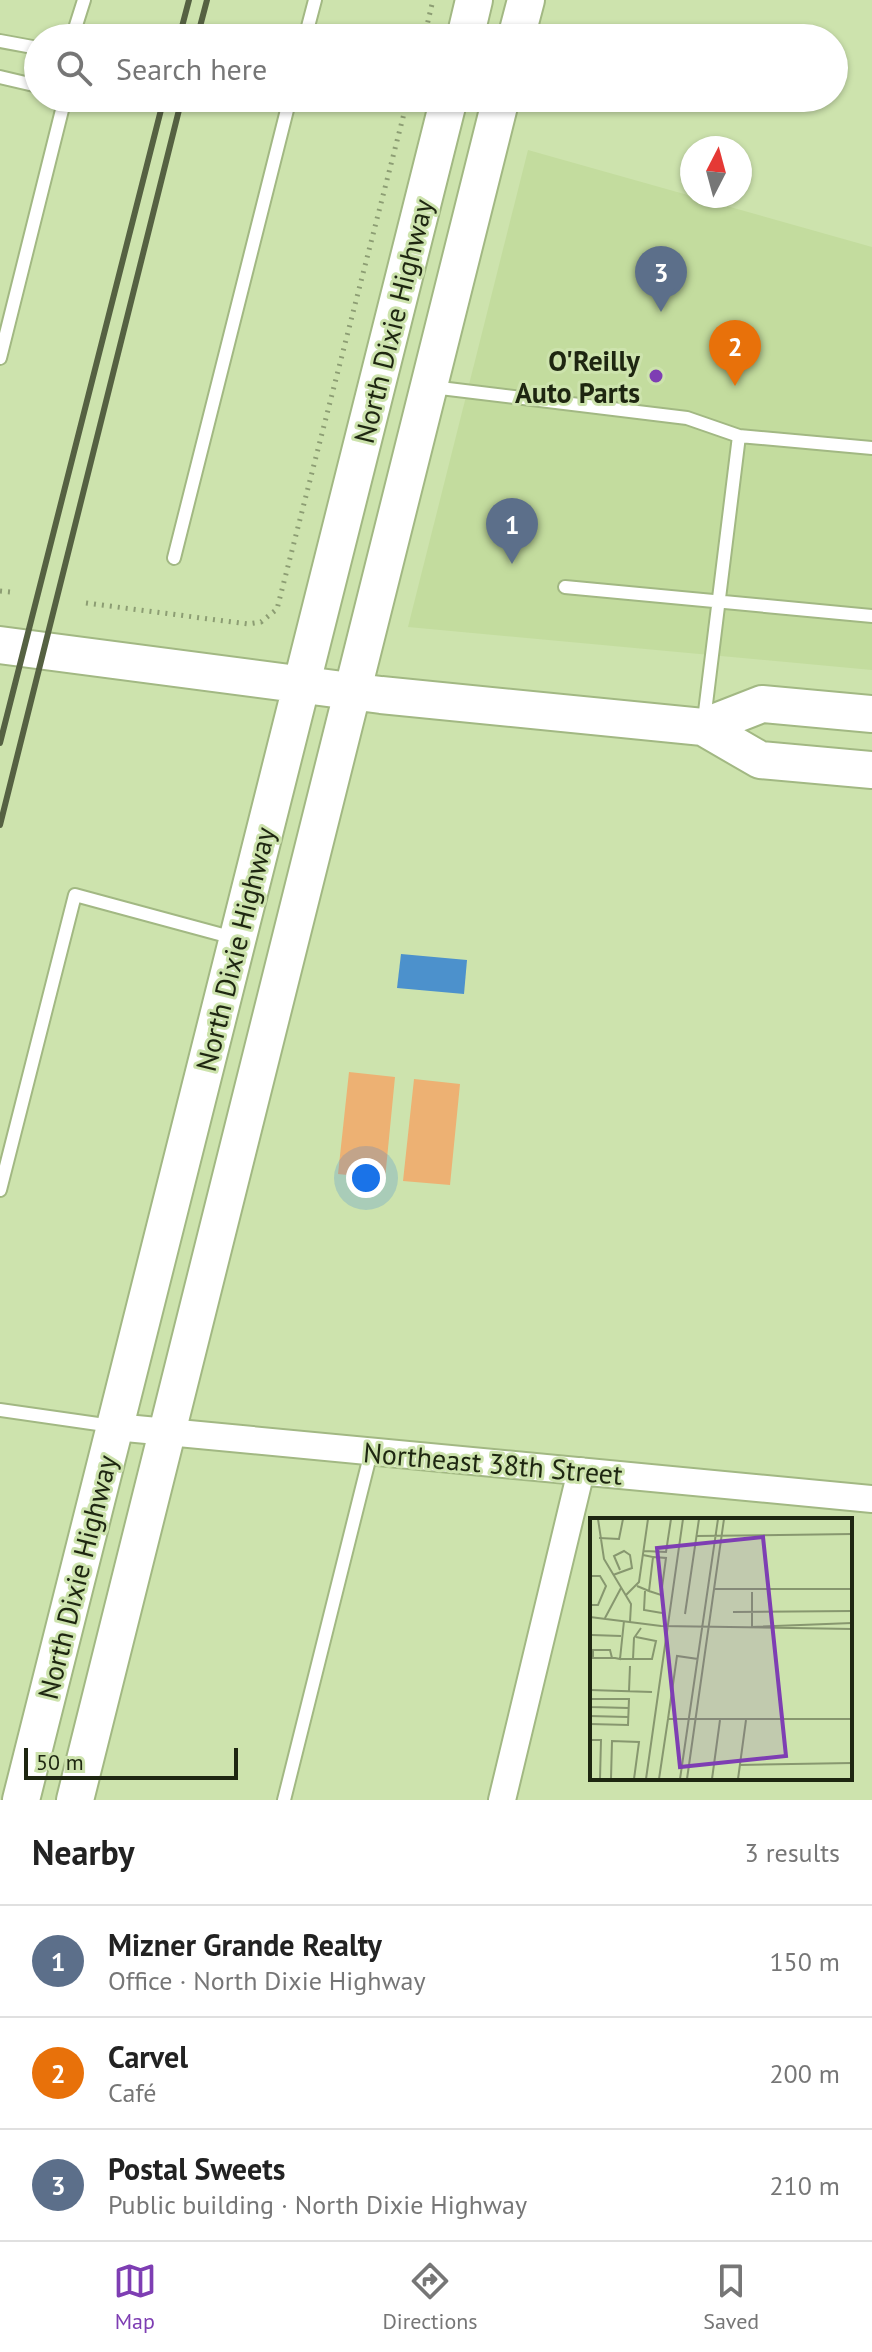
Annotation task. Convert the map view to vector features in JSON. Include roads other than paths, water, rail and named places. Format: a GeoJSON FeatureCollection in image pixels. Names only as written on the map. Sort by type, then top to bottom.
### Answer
{"type":"FeatureCollection","features":[{"type":"Feature","properties":{"kind":"main road"},"geometry":{"type":"LineString","coordinates":[[468,24],[474,0]]}},
{"type":"Feature","properties":{"kind":"main road"},"geometry":{"type":"LineString","coordinates":[[520,24],[526,0]]}},
{"type":"Feature","properties":{"kind":"main road","name":"North Dixie Highway"},"geometry":{"type":"LineString","coordinates":[[21,1800],[445,112]]}},
{"type":"Feature","properties":{"kind":"main road","name":"North Dixie Highway"},"geometry":{"type":"LineString","coordinates":[[75,1800],[498,112]]}},
{"type":"Feature","properties":{"kind":"main road"},"geometry":{"type":"LineString","coordinates":[[0,645],[352,691],[703,727],[760,760],[872,770]]}},
{"type":"Feature","properties":{"kind":"main road"},"geometry":{"type":"LineString","coordinates":[[703,727],[762,704],[872,714]]}},
{"type":"Feature","properties":{"kind":"street","name":"Northeast 38th Street"},"geometry":{"type":"LineString","coordinates":[[115,1427],[872,1499]]}},
{"type":"Feature","properties":{"kind":"street"},"geometry":{"type":"LineString","coordinates":[[502,1800],[581,1471]]}},
{"type":"Feature","properties":{"kind":"lane"},"geometry":{"type":"LineString","coordinates":[[76,24],[84,0]]}},
{"type":"Feature","properties":{"kind":"lane"},"geometry":{"type":"LineString","coordinates":[[309,24],[315,0]]}},
{"type":"Feature","properties":{"kind":"lane"},"geometry":{"type":"LineString","coordinates":[[0,41],[24,45]]}},
{"type":"Feature","properties":{"kind":"lane"},"geometry":{"type":"LineString","coordinates":[[0,77],[24,83]]}},
{"type":"Feature","properties":{"kind":"lane"},"geometry":{"type":"LineString","coordinates":[[0,358],[62,112]]}},
{"type":"Feature","properties":{"kind":"lane"},"geometry":{"type":"LineString","coordinates":[[174,558],[286,112]]}},
{"type":"Feature","properties":{"kind":"lane"},"geometry":{"type":"LineString","coordinates":[[429,386],[687,418],[739,436],[872,448]]}},
{"type":"Feature","properties":{"kind":"lane"},"geometry":{"type":"LineString","coordinates":[[703,727],[739,436]]}},
{"type":"Feature","properties":{"kind":"lane"},"geometry":{"type":"LineString","coordinates":[[565,587],[872,616]]}},
{"type":"Feature","properties":{"kind":"lane"},"geometry":{"type":"LineString","coordinates":[[0,1190],[75,895],[238,939]]}},
{"type":"Feature","properties":{"kind":"lane"},"geometry":{"type":"LineString","coordinates":[[0,1410],[115,1427]]}},
{"type":"Feature","properties":{"kind":"lane"},"geometry":{"type":"LineString","coordinates":[[284,1800],[371,1452]]}},
{"type":"Feature","properties":{"kind":"water"},"geometry":{"type":"Polygon","coordinates":[[[401,954],[467,960],[464,994],[397,988],[401,954]]]}},
{"type":"Feature","properties":{"kind":"railway"},"geometry":{"type":"LineString","coordinates":[[183,24],[189,0]]}},
{"type":"Feature","properties":{"kind":"railway"},"geometry":{"type":"LineString","coordinates":[[201,24],[207,0]]}},
{"type":"Feature","properties":{"kind":"railway"},"geometry":{"type":"LineString","coordinates":[[0,743],[160,112]]}},
{"type":"Feature","properties":{"kind":"railway"},"geometry":{"type":"LineString","coordinates":[[0,825],[178,112]]}},
{"type":"Feature","properties":{"kind":"place","name":"Postal Sweets"},"geometry":{"type":"Point","coordinates":[661,312]}},
{"type":"Feature","properties":{"kind":"place","name":"O'Reilly Auto Parts"},"geometry":{"type":"Point","coordinates":[656,376]}},
{"type":"Feature","properties":{"kind":"place","name":"Carvel"},"geometry":{"type":"Point","coordinates":[735,386]}},
{"type":"Feature","properties":{"kind":"place","name":"Mizner Grande Realty"},"geometry":{"type":"Point","coordinates":[512,564]}}]}
